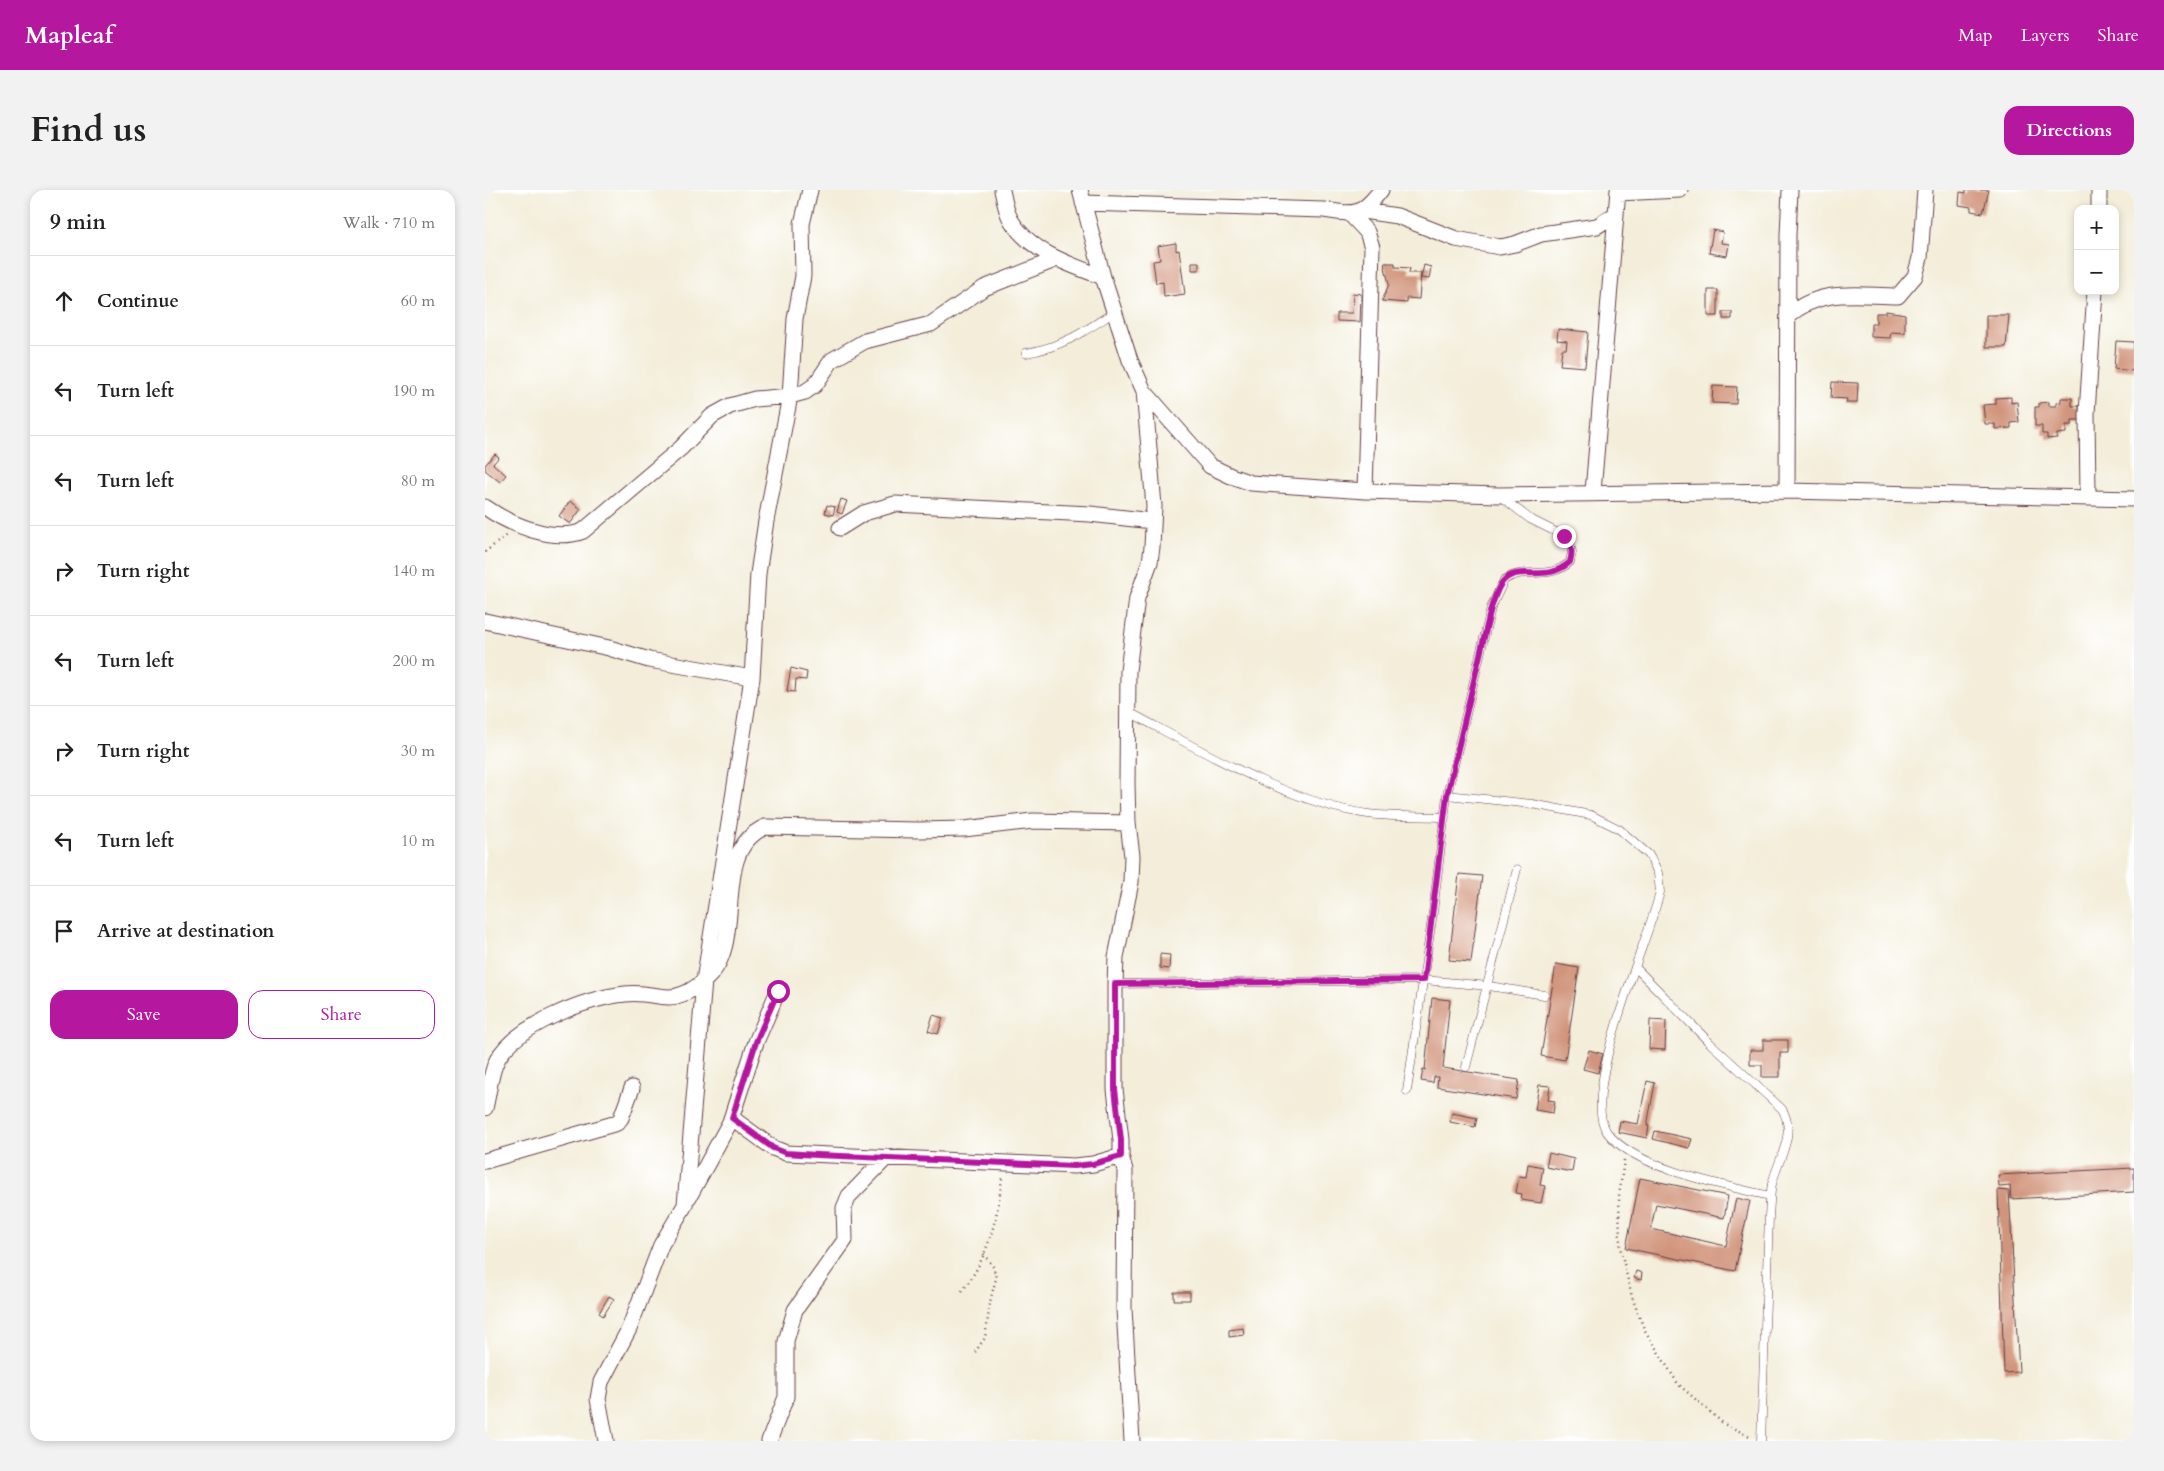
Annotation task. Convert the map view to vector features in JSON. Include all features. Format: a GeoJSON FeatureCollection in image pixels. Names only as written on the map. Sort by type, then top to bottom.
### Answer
{"type":"FeatureCollection","features":[{"type":"Feature","properties":{"kind":"street"},"geometry":{"type":"LineString","coordinates":[[685,1205],[704,981],[752,678],[758,574],[766,521],[790,396],[795,319],[803,276],[802,224],[810,190]]}},
{"type":"Feature","properties":{"kind":"street"},"geometry":{"type":"LineString","coordinates":[[1002,190],[1010,218],[1027,239],[1057,259],[1103,278]]}},
{"type":"Feature","properties":{"kind":"street"},"geometry":{"type":"LineString","coordinates":[[1357,212],[1381,190]]}},
{"type":"Feature","properties":{"kind":"street"},"geometry":{"type":"LineString","coordinates":[[1593,492],[1618,191],[1680,190]]}},
{"type":"Feature","properties":{"kind":"street"},"geometry":{"type":"LineString","coordinates":[[1787,490],[1787,235],[1790,190]]}},
{"type":"Feature","properties":{"kind":"street"},"geometry":{"type":"LineString","coordinates":[[1788,316],[1816,298],[1832,295],[1898,296],[1915,276],[1920,258],[1925,190]]}},
{"type":"Feature","properties":{"kind":"street"},"geometry":{"type":"LineString","coordinates":[[2099,190],[2099,205]]}},
{"type":"Feature","properties":{"kind":"street"},"geometry":{"type":"LineString","coordinates":[[1616,214],[1597,226],[1541,234],[1500,247],[1456,239],[1397,216],[1324,210],[1082,197],[1103,278],[1130,360],[1144,391],[1210,466],[1231,476],[1268,486],[1499,495],[1787,490],[2134,499]]}},
{"type":"Feature","properties":{"kind":"street"},"geometry":{"type":"LineString","coordinates":[[1357,212],[1372,247],[1365,491]]}},
{"type":"Feature","properties":{"kind":"street"},"geometry":{"type":"LineString","coordinates":[[485,507],[502,520],[537,532],[571,534],[583,531],[681,448],[712,416],[730,406],[755,399],[790,396],[811,389],[832,360],[865,341],[931,324],[984,288],[1057,259]]}},
{"type":"Feature","properties":{"kind":"street"},"geometry":{"type":"LineString","coordinates":[[2088,497],[2087,413],[2095,295]]}},
{"type":"Feature","properties":{"kind":"street"},"geometry":{"type":"LineString","coordinates":[[1132,1441],[1124,1310],[1125,1170],[1121,1156],[1115,1089],[1115,984],[1118,944],[1131,882],[1132,856],[1127,823],[1128,671],[1137,598],[1150,562],[1154,506],[1144,391]]}},
{"type":"Feature","properties":{"kind":"street"},"geometry":{"type":"LineString","coordinates":[[840,528],[864,512],[895,504],[1090,514],[1152,521]]}},
{"type":"Feature","properties":{"kind":"street"},"geometry":{"type":"LineString","coordinates":[[485,621],[609,648],[649,660],[752,678]]}},
{"type":"Feature","properties":{"kind":"street"},"geometry":{"type":"LineString","coordinates":[[485,1108],[497,1060],[510,1045],[543,1020],[567,1009],[623,994],[660,998],[678,997],[704,981],[717,967],[725,947],[733,875],[742,849],[749,838],[765,827],[918,830],[1033,822],[1127,823]]}},
{"type":"Feature","properties":{"kind":"street"},"geometry":{"type":"LineString","coordinates":[[606,1441],[598,1399],[601,1382],[629,1329],[661,1245],[732,1118],[756,1042],[778,991]]}},
{"type":"Feature","properties":{"kind":"street"},"geometry":{"type":"LineString","coordinates":[[485,1161],[617,1123],[621,1118],[632,1088]]}},
{"type":"Feature","properties":{"kind":"street"},"geometry":{"type":"LineString","coordinates":[[732,1118],[773,1148],[786,1153],[887,1156],[1004,1164],[1074,1166],[1093,1164],[1121,1156]]}},
{"type":"Feature","properties":{"kind":"street"},"geometry":{"type":"LineString","coordinates":[[769,1441],[786,1396],[786,1341],[795,1310],[845,1240],[845,1208],[849,1196],[887,1156]]}},
{"type":"Feature","properties":{"kind":"lane"},"geometry":{"type":"LineString","coordinates":[[1026,353],[1050,349],[1114,312]]}},
{"type":"Feature","properties":{"kind":"lane"},"geometry":{"type":"LineString","coordinates":[[1407,1091],[1424,980],[1447,795],[1496,595],[1504,580],[1511,576],[1520,573],[1547,574],[1563,569],[1570,562],[1572,552],[1570,542],[1564,536],[1530,520],[1499,495]]}},
{"type":"Feature","properties":{"kind":"lane"},"geometry":{"type":"LineString","coordinates":[[1127,711],[1218,760],[1307,798],[1369,814],[1445,817]]}},
{"type":"Feature","properties":{"kind":"lane"},"geometry":{"type":"LineString","coordinates":[[1447,795],[1532,804],[1591,816],[1619,830],[1649,855],[1658,874],[1660,892],[1607,1059],[1600,1098],[1600,1110],[1607,1131],[1626,1149],[1644,1160],[1699,1178],[1770,1196]]}},
{"type":"Feature","properties":{"kind":"lane"},"geometry":{"type":"LineString","coordinates":[[1466,1067],[1489,986],[1517,869]]}},
{"type":"Feature","properties":{"kind":"lane"},"geometry":{"type":"LineString","coordinates":[[1636,968],[1710,1043],[1782,1109],[1788,1119],[1788,1137],[1770,1196],[1761,1441]]}},
{"type":"Feature","properties":{"kind":"lane"},"geometry":{"type":"LineString","coordinates":[[1115,984],[1424,980],[1489,986],[1544,995]]}},
{"type":"Feature","properties":{"kind":"path"},"geometry":{"type":"LineString","coordinates":[[485,552],[519,526]]}},
{"type":"Feature","properties":{"kind":"path"},"geometry":{"type":"LineString","coordinates":[[1626,1149],[1619,1196],[1620,1247],[1632,1297],[1644,1329],[1674,1380],[1682,1388],[1724,1424],[1761,1441]]}},
{"type":"Feature","properties":{"kind":"path"},"geometry":{"type":"LineString","coordinates":[[961,1290],[969,1281],[992,1235],[999,1209],[1004,1164]]}},
{"type":"Feature","properties":{"kind":"path"},"geometry":{"type":"LineString","coordinates":[[975,1352],[985,1338],[991,1297],[997,1279],[995,1268],[983,1253]]}},
{"type":"Feature","properties":{"kind":"building"},"geometry":{"type":"Polygon","coordinates":[[[1966,190],[1989,190],[1983,213],[1971,211],[1971,207],[1959,205],[1960,192],[1966,193],[1966,190]]]}},
{"type":"Feature","properties":{"kind":"building"},"geometry":{"type":"Polygon","coordinates":[[[1713,230],[1723,232],[1721,243],[1729,244],[1727,256],[1709,253],[1713,230]]]}},
{"type":"Feature","properties":{"kind":"building"},"geometry":{"type":"Polygon","coordinates":[[[1176,243],[1176,251],[1179,250],[1185,294],[1164,297],[1163,282],[1156,283],[1153,261],[1160,260],[1158,246],[1176,243]]]}},
{"type":"Feature","properties":{"kind":"building"},"geometry":{"type":"Polygon","coordinates":[[[1192,262],[1199,262],[1199,270],[1192,270],[1192,262]]]}},
{"type":"Feature","properties":{"kind":"building"},"geometry":{"type":"Polygon","coordinates":[[[1384,263],[1395,263],[1395,267],[1410,268],[1409,273],[1421,273],[1419,299],[1407,298],[1407,303],[1382,301],[1389,284],[1384,263]]]}},
{"type":"Feature","properties":{"kind":"building"},"geometry":{"type":"Polygon","coordinates":[[[1424,265],[1431,267],[1429,279],[1421,278],[1424,265]]]}},
{"type":"Feature","properties":{"kind":"building"},"geometry":{"type":"Polygon","coordinates":[[[1708,290],[1718,290],[1718,316],[1708,316],[1708,290]]]}},
{"type":"Feature","properties":{"kind":"building"},"geometry":{"type":"Polygon","coordinates":[[[1353,293],[1361,294],[1360,322],[1337,321],[1337,313],[1352,313],[1353,293]]]}},
{"type":"Feature","properties":{"kind":"building"},"geometry":{"type":"Polygon","coordinates":[[[1886,311],[1905,314],[1905,333],[1891,332],[1890,338],[1871,337],[1871,324],[1876,324],[1876,313],[1886,313],[1886,311]]]}},
{"type":"Feature","properties":{"kind":"building"},"geometry":{"type":"Polygon","coordinates":[[[1723,312],[1732,312],[1732,319],[1723,319],[1723,312]]]}},
{"type":"Feature","properties":{"kind":"building"},"geometry":{"type":"Polygon","coordinates":[[[1986,315],[2009,315],[2006,347],[1986,347],[1986,315]]]}},
{"type":"Feature","properties":{"kind":"building"},"geometry":{"type":"Polygon","coordinates":[[[1558,329],[1588,332],[1585,367],[1560,365],[1562,349],[1566,349],[1567,341],[1557,340],[1558,329]]]}},
{"type":"Feature","properties":{"kind":"building"},"geometry":{"type":"Polygon","coordinates":[[[2116,341],[2134,342],[2134,371],[2114,369],[2116,341]]]}},
{"type":"Feature","properties":{"kind":"building"},"geometry":{"type":"Polygon","coordinates":[[[1832,382],[1858,383],[1857,403],[1846,403],[1847,399],[1831,398],[1832,382]]]}},
{"type":"Feature","properties":{"kind":"building"},"geometry":{"type":"Polygon","coordinates":[[[1713,386],[1737,387],[1736,404],[1712,403],[1713,386]]]}},
{"type":"Feature","properties":{"kind":"building"},"geometry":{"type":"Polygon","coordinates":[[[2011,397],[2011,403],[2017,402],[2019,422],[2011,423],[2011,428],[1995,429],[1995,424],[1985,424],[1983,405],[1996,404],[1996,398],[2011,397]]]}},
{"type":"Feature","properties":{"kind":"building"},"geometry":{"type":"Polygon","coordinates":[[[2061,398],[2072,398],[2072,406],[2079,406],[2080,420],[2072,420],[2072,425],[2066,425],[2066,433],[2057,434],[2057,438],[2047,439],[2047,434],[2042,434],[2042,426],[2035,426],[2035,407],[2039,407],[2039,403],[2049,402],[2049,406],[2056,406],[2056,403],[2061,402],[2061,398]]]}},
{"type":"Feature","properties":{"kind":"building"},"geometry":{"type":"Polygon","coordinates":[[[495,454],[499,457],[493,464],[506,475],[500,482],[485,470],[485,465],[495,454]]]}},
{"type":"Feature","properties":{"kind":"building"},"geometry":{"type":"Polygon","coordinates":[[[841,499],[847,501],[842,514],[837,512],[841,499]]]}},
{"type":"Feature","properties":{"kind":"building"},"geometry":{"type":"Polygon","coordinates":[[[570,501],[581,509],[570,524],[559,516],[570,501]]]}},
{"type":"Feature","properties":{"kind":"building"},"geometry":{"type":"Polygon","coordinates":[[[827,505],[835,507],[833,515],[825,513],[827,505]]]}},
{"type":"Feature","properties":{"kind":"building"},"geometry":{"type":"Polygon","coordinates":[[[791,668],[807,672],[806,680],[796,679],[795,692],[787,691],[791,668]]]}},
{"type":"Feature","properties":{"kind":"building"},"geometry":{"type":"Polygon","coordinates":[[[1459,874],[1482,876],[1471,962],[1449,960],[1459,874]]]}},
{"type":"Feature","properties":{"kind":"building"},"geometry":{"type":"Polygon","coordinates":[[[1160,954],[1170,955],[1169,969],[1160,968],[1160,954]]]}},
{"type":"Feature","properties":{"kind":"building"},"geometry":{"type":"Polygon","coordinates":[[[1556,964],[1579,968],[1565,1060],[1541,1056],[1556,964]]]}},
{"type":"Feature","properties":{"kind":"building"},"geometry":{"type":"Polygon","coordinates":[[[1432,998],[1450,1000],[1443,1068],[1519,1080],[1516,1099],[1437,1087],[1438,1077],[1434,1077],[1433,1083],[1421,1081],[1423,1069],[1425,1070],[1432,998]]]}},
{"type":"Feature","properties":{"kind":"building"},"geometry":{"type":"Polygon","coordinates":[[[933,1015],[943,1018],[938,1034],[928,1031],[933,1015]]]}},
{"type":"Feature","properties":{"kind":"building"},"geometry":{"type":"Polygon","coordinates":[[[1650,1020],[1666,1021],[1665,1050],[1649,1049],[1650,1020]]]}},
{"type":"Feature","properties":{"kind":"building"},"geometry":{"type":"Polygon","coordinates":[[[1763,1040],[1788,1040],[1788,1053],[1780,1053],[1780,1077],[1762,1077],[1762,1065],[1750,1065],[1750,1050],[1763,1050],[1763,1040]]]}},
{"type":"Feature","properties":{"kind":"building"},"geometry":{"type":"Polygon","coordinates":[[[1589,1050],[1603,1054],[1598,1073],[1583,1069],[1589,1050]]]}},
{"type":"Feature","properties":{"kind":"building"},"geometry":{"type":"Polygon","coordinates":[[[1647,1081],[1655,1083],[1647,1126],[1649,1126],[1647,1138],[1618,1132],[1620,1121],[1638,1124],[1647,1081]]]}},
{"type":"Feature","properties":{"kind":"building"},"geometry":{"type":"Polygon","coordinates":[[[1539,1085],[1550,1086],[1548,1100],[1555,1101],[1553,1113],[1535,1110],[1539,1085]]]}},
{"type":"Feature","properties":{"kind":"building"},"geometry":{"type":"Polygon","coordinates":[[[1452,1113],[1477,1118],[1475,1127],[1450,1122],[1452,1113]]]}},
{"type":"Feature","properties":{"kind":"building"},"geometry":{"type":"Polygon","coordinates":[[[1655,1131],[1692,1139],[1689,1148],[1653,1139],[1655,1131]]]}},
{"type":"Feature","properties":{"kind":"building"},"geometry":{"type":"Polygon","coordinates":[[[1549,1153],[1574,1159],[1572,1172],[1546,1167],[1549,1153]]]}},
{"type":"Feature","properties":{"kind":"building"},"geometry":{"type":"Polygon","coordinates":[[[1528,1164],[1543,1167],[1540,1185],[1545,1186],[1541,1203],[1521,1200],[1522,1194],[1516,1193],[1519,1176],[1526,1177],[1528,1164]]]}},
{"type":"Feature","properties":{"kind":"building"},"geometry":{"type":"Polygon","coordinates":[[[2134,1168],[2134,1192],[2011,1199],[2010,1186],[1999,1187],[1998,1175],[2134,1168]]]}},
{"type":"Feature","properties":{"kind":"building"},"geometry":{"type":"Polygon","coordinates":[[[1640,1178],[1728,1196],[1724,1218],[1656,1204],[1651,1229],[1726,1246],[1736,1198],[1750,1201],[1735,1271],[1626,1248],[1640,1178]]]}},
{"type":"Feature","properties":{"kind":"building"},"geometry":{"type":"Polygon","coordinates":[[[1998,1190],[2009,1191],[2019,1372],[2004,1373],[1998,1190]]]}},
{"type":"Feature","properties":{"kind":"building"},"geometry":{"type":"Polygon","coordinates":[[[1636,1271],[1642,1273],[1641,1280],[1634,1278],[1636,1271]]]}},
{"type":"Feature","properties":{"kind":"building"},"geometry":{"type":"Polygon","coordinates":[[[1174,1292],[1190,1292],[1190,1300],[1174,1300],[1174,1292]]]}},
{"type":"Feature","properties":{"kind":"building"},"geometry":{"type":"Polygon","coordinates":[[[609,1296],[614,1299],[603,1316],[599,1313],[609,1296]]]}},
{"type":"Feature","properties":{"kind":"building"},"geometry":{"type":"Polygon","coordinates":[[[1243,1328],[1244,1335],[1229,1337],[1229,1330],[1243,1328]]]}},
{"type":"Feature","properties":{"kind":"route"},"geometry":{"type":"LineString","coordinates":[[778,991],[756,1042],[732,1118],[773,1148],[786,1153],[817,1155],[887,1156],[904,1159],[1074,1166],[1093,1164],[1121,1156],[1115,1089],[1115,984],[1390,982],[1424,980],[1447,795],[1491,608],[1504,580],[1511,576],[1520,573],[1547,574],[1563,569],[1570,562],[1572,552],[1570,542],[1564,536]]}}]}
